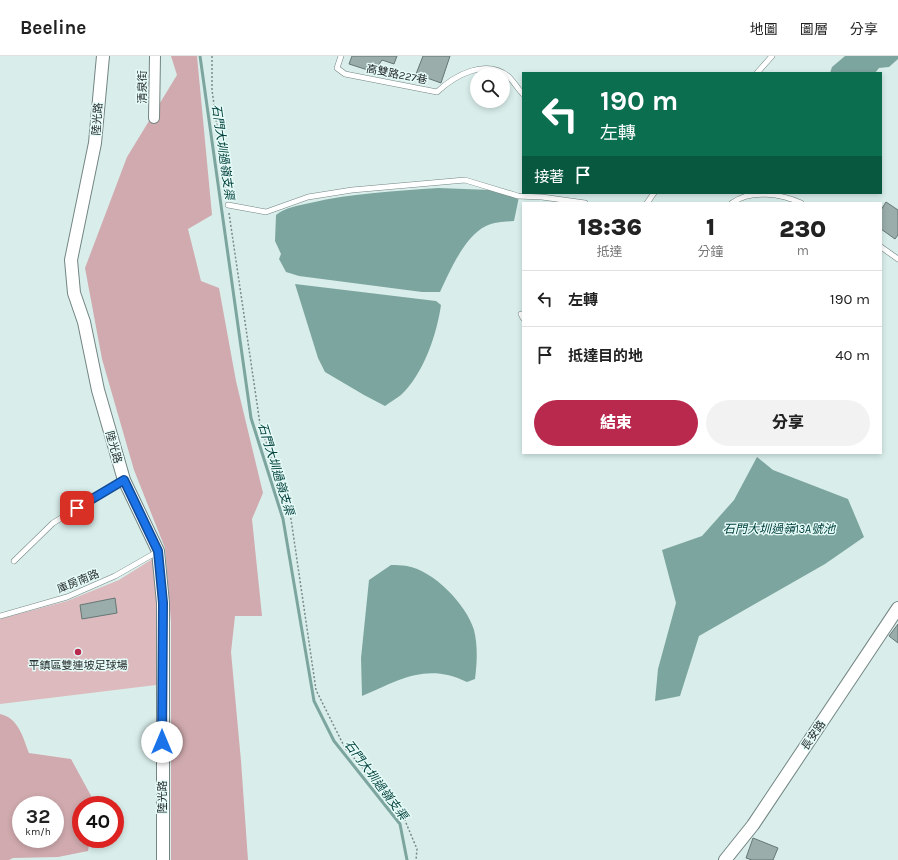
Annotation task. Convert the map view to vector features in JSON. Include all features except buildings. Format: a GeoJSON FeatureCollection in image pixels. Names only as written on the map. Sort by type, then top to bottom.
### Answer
{"type":"FeatureCollection","features":[{"type":"Feature","properties":{"kind":"street","name":"陸光路"},"geometry":{"type":"LineString","coordinates":[[103,56],[96,143],[71,260],[74,293],[84,322],[98,390],[124,480],[158,551],[163,603],[163,860]]}},
{"type":"Feature","properties":{"kind":"street","name":"清泉街"},"geometry":{"type":"LineString","coordinates":[[154,118],[155,56]]}},
{"type":"Feature","properties":{"kind":"street","name":"長安路"},"geometry":{"type":"LineString","coordinates":[[725,860],[753,825],[898,608]]}},
{"type":"Feature","properties":{"kind":"lane","name":"高雙路227巷"},"geometry":{"type":"LineString","coordinates":[[341,56],[337,68],[345,74],[437,92],[448,81],[473,70],[492,69],[508,77],[522,93]]}},
{"type":"Feature","properties":{"kind":"lane"},"geometry":{"type":"LineString","coordinates":[[758,72],[772,56]]}},
{"type":"Feature","properties":{"kind":"lane"},"geometry":{"type":"LineString","coordinates":[[228,206],[266,212],[315,196],[352,190],[465,180],[518,196],[542,196],[579,202]]}},
{"type":"Feature","properties":{"kind":"lane"},"geometry":{"type":"LineString","coordinates":[[734,202],[754,194],[771,195],[797,202]]}},
{"type":"Feature","properties":{"kind":"lane"},"geometry":{"type":"LineString","coordinates":[[882,248],[898,259]]}},
{"type":"Feature","properties":{"kind":"lane"},"geometry":{"type":"LineString","coordinates":[[14,561],[53,523],[124,480]]}},
{"type":"Feature","properties":{"kind":"lane","name":"庫房南路"},"geometry":{"type":"LineString","coordinates":[[0,616],[67,597],[115,576],[158,551]]}},
{"type":"Feature","properties":{"kind":"path"},"geometry":{"type":"LineString","coordinates":[[212,56],[212,90],[260,424],[291,519],[316,690],[346,748],[401,811],[417,849],[416,860]]}},
{"type":"Feature","properties":{"kind":"shaded area"},"geometry":{"type":"Polygon","coordinates":[[[171,56],[197,56],[212,215],[188,229],[201,281],[219,288],[236,381],[263,493],[252,519],[262,616],[235,616],[231,652],[248,860],[171,860],[171,622],[165,548],[134,470],[102,359],[85,268],[127,157],[177,75],[171,56]]]}},
{"type":"Feature","properties":{"kind":"shaded area","name":"平鎮區雙連坡足球場"},"geometry":{"type":"Polygon","coordinates":[[[154,558],[157,601],[156,685],[0,704],[0,619],[67,601],[119,580],[154,558]]]}},
{"type":"Feature","properties":{"kind":"shaded area"},"geometry":{"type":"Polygon","coordinates":[[[0,714],[6,716],[16,724],[29,753],[71,759],[91,796],[72,796],[72,848],[88,848],[88,851],[58,857],[13,858],[9,860],[0,860],[0,714]]]}},
{"type":"Feature","properties":{"kind":"water"},"geometry":{"type":"Polygon","coordinates":[[[845,56],[898,56],[898,59],[889,67],[879,68],[876,72],[830,72],[832,67],[845,56]]]}},
{"type":"Feature","properties":{"kind":"water"},"geometry":{"type":"Polygon","coordinates":[[[439,188],[490,190],[519,197],[514,221],[496,223],[486,226],[478,231],[458,255],[440,292],[422,292],[299,276],[286,272],[279,259],[281,254],[275,241],[276,215],[288,208],[342,197],[439,188]]]}},
{"type":"Feature","properties":{"kind":"water"},"geometry":{"type":"Polygon","coordinates":[[[295,284],[436,301],[441,305],[428,353],[416,377],[409,387],[401,395],[385,406],[325,372],[318,358],[295,284]]]}},
{"type":"Feature","properties":{"kind":"water","name":"石門大圳過嶺13A號池"},"geometry":{"type":"Polygon","coordinates":[[[757,457],[773,470],[848,499],[864,537],[825,564],[699,636],[680,696],[655,701],[658,669],[676,603],[662,550],[702,536],[734,500],[757,457]]]}},
{"type":"Feature","properties":{"kind":"water"},"geometry":{"type":"Polygon","coordinates":[[[391,565],[407,566],[428,574],[448,590],[464,610],[474,630],[476,642],[477,654],[475,679],[467,682],[453,676],[426,673],[401,679],[362,696],[361,658],[369,580],[391,565]]]}},
{"type":"Feature","properties":{"kind":"waterway","name":"石門大圳過嶺支渠"},"geometry":{"type":"LineString","coordinates":[[200,56],[251,418],[283,519],[314,701],[334,741],[400,824],[407,860]]}},
{"type":"Feature","properties":{"kind":"place","name":"平鎮區雙連坡足球場"},"geometry":{"type":"Point","coordinates":[78,652]}},
{"type":"Feature","properties":{"kind":"route"},"geometry":{"type":"LineString","coordinates":[[77,508],[124,480],[158,551],[163,603],[162,742]]}}]}
